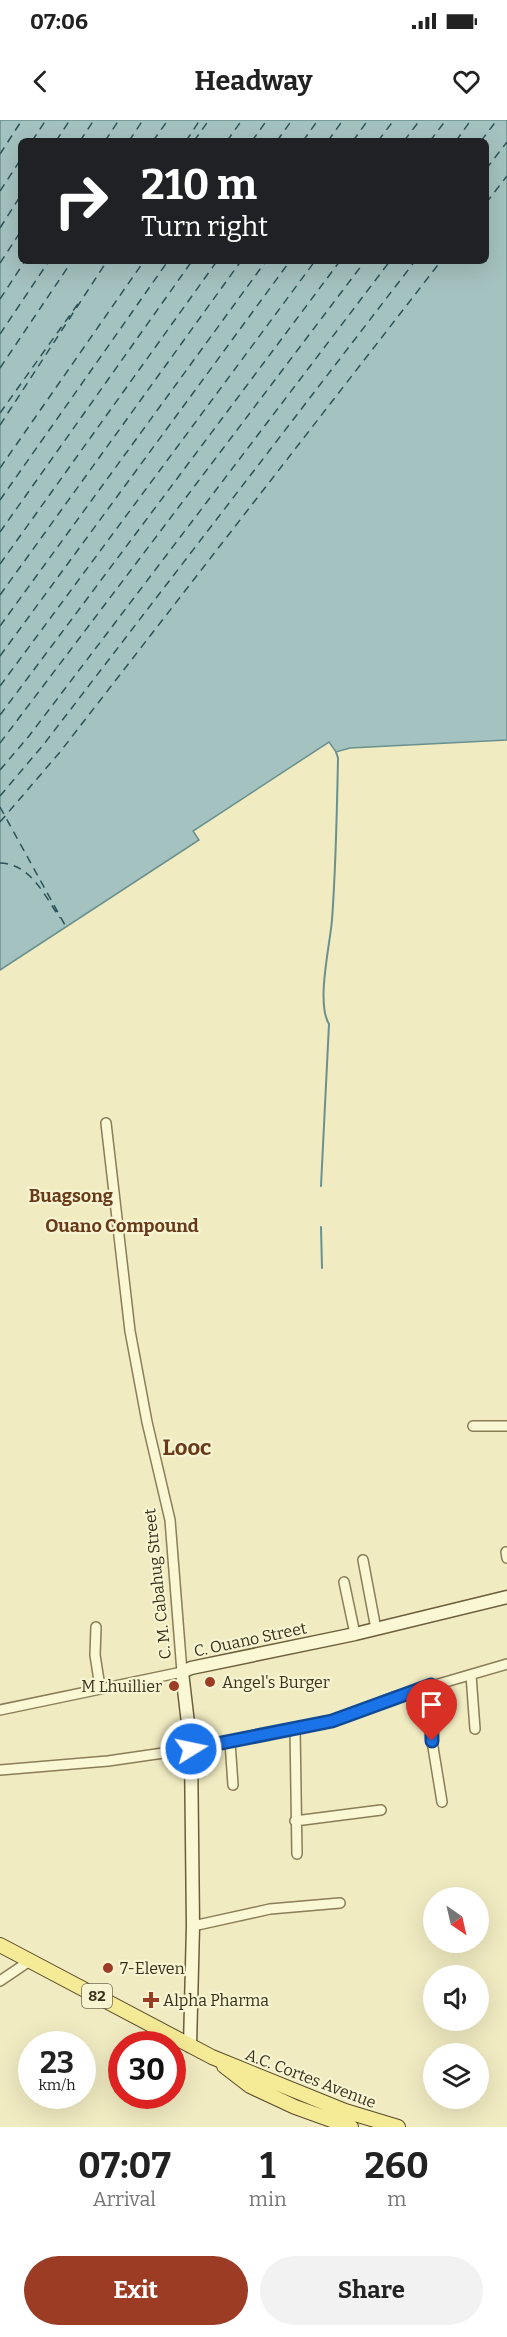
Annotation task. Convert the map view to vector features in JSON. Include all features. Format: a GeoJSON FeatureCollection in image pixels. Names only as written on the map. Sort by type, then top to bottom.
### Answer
{"type":"FeatureCollection","features":[{"type":"Feature","properties":{"kind":"main road"},"geometry":{"type":"LineString","coordinates":[[0,1936],[160,2021],[163,2031]]}},
{"type":"Feature","properties":{"kind":"main road","name":"A.C. Cortes Avenue"},"geometry":{"type":"LineString","coordinates":[[3,1948],[31,1960],[160,2031]]}},
{"type":"Feature","properties":{"kind":"main road","name":"A.C. Cortes Avenue"},"geometry":{"type":"LineString","coordinates":[[186,2044],[212,2057],[345,2111],[398,2127]]}},
{"type":"Feature","properties":{"kind":"main road","name":"A.C. Cortes Avenue"},"geometry":{"type":"LineString","coordinates":[[212,2057],[250,2086],[294,2107],[351,2127]]}},
{"type":"Feature","properties":{"kind":"street","name":"C. M. Cabahug Street"},"geometry":{"type":"LineString","coordinates":[[106,1123],[130,1331],[147,1422],[170,1520],[182,1672],[191,1749],[193,1926],[190,2046]]}},
{"type":"Feature","properties":{"kind":"street"},"geometry":{"type":"LineString","coordinates":[[473,1426],[507,1426]]}},
{"type":"Feature","properties":{"kind":"street"},"geometry":{"type":"LineString","coordinates":[[363,1560],[376,1629]]}},
{"type":"Feature","properties":{"kind":"street"},"geometry":{"type":"LineString","coordinates":[[344,1582],[355,1634]]}},
{"type":"Feature","properties":{"kind":"street","name":"C. Ouano Street"},"geometry":{"type":"LineString","coordinates":[[0,1710],[355,1634],[507,1597]]}},
{"type":"Feature","properties":{"kind":"street"},"geometry":{"type":"LineString","coordinates":[[96,1627],[95,1655],[100,1687]]}},
{"type":"Feature","properties":{"kind":"street"},"geometry":{"type":"LineString","coordinates":[[0,1770],[108,1761],[191,1749],[332,1721],[431,1685],[507,1664]]}},
{"type":"Feature","properties":{"kind":"street"},"geometry":{"type":"LineString","coordinates":[[471,1675],[475,1729]]}},
{"type":"Feature","properties":{"kind":"street"},"geometry":{"type":"LineString","coordinates":[[431,1685],[432,1741],[439,1796],[442,1802]]}},
{"type":"Feature","properties":{"kind":"street"},"geometry":{"type":"LineString","coordinates":[[295,1728],[297,1854]]}},
{"type":"Feature","properties":{"kind":"street"},"geometry":{"type":"LineString","coordinates":[[230,1742],[232,1785]]}},
{"type":"Feature","properties":{"kind":"street"},"geometry":{"type":"LineString","coordinates":[[296,1821],[381,1809]]}},
{"type":"Feature","properties":{"kind":"street"},"geometry":{"type":"LineString","coordinates":[[193,1926],[270,1909],[340,1903]]}},
{"type":"Feature","properties":{"kind":"street"},"geometry":{"type":"LineString","coordinates":[[0,1982],[31,1960]]}},
{"type":"Feature","properties":{"kind":"water"},"geometry":{"type":"Polygon","coordinates":[[[0,120],[507,120],[507,740],[350,748],[336,752],[329,742],[193,831],[199,840],[0,970],[0,120]]]}},
{"type":"Feature","properties":{"kind":"waterway"},"geometry":{"type":"LineString","coordinates":[[321,1186],[329,1024],[325,1015],[324,988],[332,920],[337,819],[338,758],[336,752]]}},
{"type":"Feature","properties":{"kind":"waterway"},"geometry":{"type":"LineString","coordinates":[[321,1227],[322,1268]]}},
{"type":"Feature","properties":{"kind":"ferry route"},"geometry":{"type":"LineString","coordinates":[[0,154],[22,120]]}},
{"type":"Feature","properties":{"kind":"ferry route"},"geometry":{"type":"LineString","coordinates":[[34,138],[46,120]]}},
{"type":"Feature","properties":{"kind":"ferry route"},"geometry":{"type":"LineString","coordinates":[[58,138],[70,120]]}},
{"type":"Feature","properties":{"kind":"ferry route"},"geometry":{"type":"LineString","coordinates":[[82,138],[94,120]]}},
{"type":"Feature","properties":{"kind":"ferry route"},"geometry":{"type":"LineString","coordinates":[[107,138],[119,120]]}},
{"type":"Feature","properties":{"kind":"ferry route"},"geometry":{"type":"LineString","coordinates":[[131,138],[143,120]]}},
{"type":"Feature","properties":{"kind":"ferry route"},"geometry":{"type":"LineString","coordinates":[[155,138],[168,120]]}},
{"type":"Feature","properties":{"kind":"ferry route"},"geometry":{"type":"LineString","coordinates":[[188,138],[200,120]]}},
{"type":"Feature","properties":{"kind":"ferry route"},"geometry":{"type":"LineString","coordinates":[[196,138],[209,120]]}},
{"type":"Feature","properties":{"kind":"ferry route"},"geometry":{"type":"LineString","coordinates":[[229,138],[242,120]]}},
{"type":"Feature","properties":{"kind":"ferry route"},"geometry":{"type":"LineString","coordinates":[[254,138],[267,120]]}},
{"type":"Feature","properties":{"kind":"ferry route"},"geometry":{"type":"LineString","coordinates":[[279,138],[292,120]]}},
{"type":"Feature","properties":{"kind":"ferry route"},"geometry":{"type":"LineString","coordinates":[[305,138],[318,120]]}},
{"type":"Feature","properties":{"kind":"ferry route"},"geometry":{"type":"LineString","coordinates":[[330,138],[343,120]]}},
{"type":"Feature","properties":{"kind":"ferry route"},"geometry":{"type":"LineString","coordinates":[[355,138],[368,120]]}},
{"type":"Feature","properties":{"kind":"ferry route"},"geometry":{"type":"LineString","coordinates":[[380,138],[394,120]]}},
{"type":"Feature","properties":{"kind":"ferry route"},"geometry":{"type":"LineString","coordinates":[[406,138],[420,120]]}},
{"type":"Feature","properties":{"kind":"ferry route"},"geometry":{"type":"LineString","coordinates":[[432,138],[446,120]]}},
{"type":"Feature","properties":{"kind":"ferry route"},"geometry":{"type":"LineString","coordinates":[[458,138],[471,120]]}},
{"type":"Feature","properties":{"kind":"ferry route"},"geometry":{"type":"LineString","coordinates":[[483,138],[497,120]]}},
{"type":"Feature","properties":{"kind":"ferry route"},"geometry":{"type":"LineString","coordinates":[[489,165],[507,142]]}},
{"type":"Feature","properties":{"kind":"ferry route"},"geometry":{"type":"LineString","coordinates":[[0,191],[18,164]]}},
{"type":"Feature","properties":{"kind":"ferry route"},"geometry":{"type":"LineString","coordinates":[[489,199],[507,176]]}},
{"type":"Feature","properties":{"kind":"ferry route"},"geometry":{"type":"LineString","coordinates":[[0,228],[18,200]]}},
{"type":"Feature","properties":{"kind":"ferry route"},"geometry":{"type":"LineString","coordinates":[[0,263],[18,236]]}},
{"type":"Feature","properties":{"kind":"ferry route"},"geometry":{"type":"LineString","coordinates":[[0,299],[23,264]]}},
{"type":"Feature","properties":{"kind":"ferry route"},"geometry":{"type":"LineString","coordinates":[[0,334],[47,264]]}},
{"type":"Feature","properties":{"kind":"ferry route"},"geometry":{"type":"LineString","coordinates":[[0,368],[70,264]]}},
{"type":"Feature","properties":{"kind":"ferry route"},"geometry":{"type":"LineString","coordinates":[[0,425],[105,264]]}},
{"type":"Feature","properties":{"kind":"ferry route"},"geometry":{"type":"LineString","coordinates":[[0,468],[142,264]]}},
{"type":"Feature","properties":{"kind":"ferry route"},"geometry":{"type":"LineString","coordinates":[[0,500],[166,264]]}},
{"type":"Feature","properties":{"kind":"ferry route"},"geometry":{"type":"LineString","coordinates":[[0,532],[190,264]]}},
{"type":"Feature","properties":{"kind":"ferry route"},"geometry":{"type":"LineString","coordinates":[[0,564],[215,264]]}},
{"type":"Feature","properties":{"kind":"ferry route"},"geometry":{"type":"LineString","coordinates":[[0,595],[239,264]]}},
{"type":"Feature","properties":{"kind":"ferry route"},"geometry":{"type":"LineString","coordinates":[[0,626],[264,264]]}},
{"type":"Feature","properties":{"kind":"ferry route"},"geometry":{"type":"LineString","coordinates":[[0,656],[288,264]]}},
{"type":"Feature","properties":{"kind":"ferry route"},"geometry":{"type":"LineString","coordinates":[[0,686],[313,264]]}},
{"type":"Feature","properties":{"kind":"ferry route"},"geometry":{"type":"LineString","coordinates":[[0,715],[338,264]]}},
{"type":"Feature","properties":{"kind":"ferry route"},"geometry":{"type":"LineString","coordinates":[[0,743],[363,264]]}},
{"type":"Feature","properties":{"kind":"ferry route"},"geometry":{"type":"LineString","coordinates":[[0,770],[29,736],[388,264]]}},
{"type":"Feature","properties":{"kind":"ferry route"},"geometry":{"type":"LineString","coordinates":[[0,796],[44,744],[413,264]]}},
{"type":"Feature","properties":{"kind":"ferry route"},"geometry":{"type":"LineString","coordinates":[[0,822],[60,752],[439,264]]}},
{"type":"Feature","properties":{"kind":"ferry route"},"geometry":{"type":"LineString","coordinates":[[0,413],[80,301]]}},
{"type":"Feature","properties":{"kind":"ferry route"},"geometry":{"type":"LineString","coordinates":[[0,807],[66,927]]}},
{"type":"Feature","properties":{"kind":"ferry route"},"geometry":{"type":"LineString","coordinates":[[0,863],[20,869],[36,882],[60,918]]}},
{"type":"Feature","properties":{"kind":"place","name":"Angel's Burger"},"geometry":{"type":"Point","coordinates":[210,1682]}},
{"type":"Feature","properties":{"kind":"place","name":"M Lhuillier"},"geometry":{"type":"Point","coordinates":[174,1686]}},
{"type":"Feature","properties":{"kind":"place","name":"7-Eleven"},"geometry":{"type":"Point","coordinates":[108,1968]}},
{"type":"Feature","properties":{"kind":"place","name":"Alpha Pharma"},"geometry":{"type":"Point","coordinates":[151,2000]}},
{"type":"Feature","properties":{"kind":"district","name":"Buagsong"},"geometry":{"type":"Point","coordinates":[71,1196]}},
{"type":"Feature","properties":{"kind":"district","name":"Ouano Compound"},"geometry":{"type":"Point","coordinates":[122,1226]}},
{"type":"Feature","properties":{"kind":"district","name":"Looc"},"geometry":{"type":"Point","coordinates":[187,1447]}},
{"type":"Feature","properties":{"kind":"route"},"geometry":{"type":"LineString","coordinates":[[191,1749],[332,1721],[431,1685],[432,1741]]}}]}
